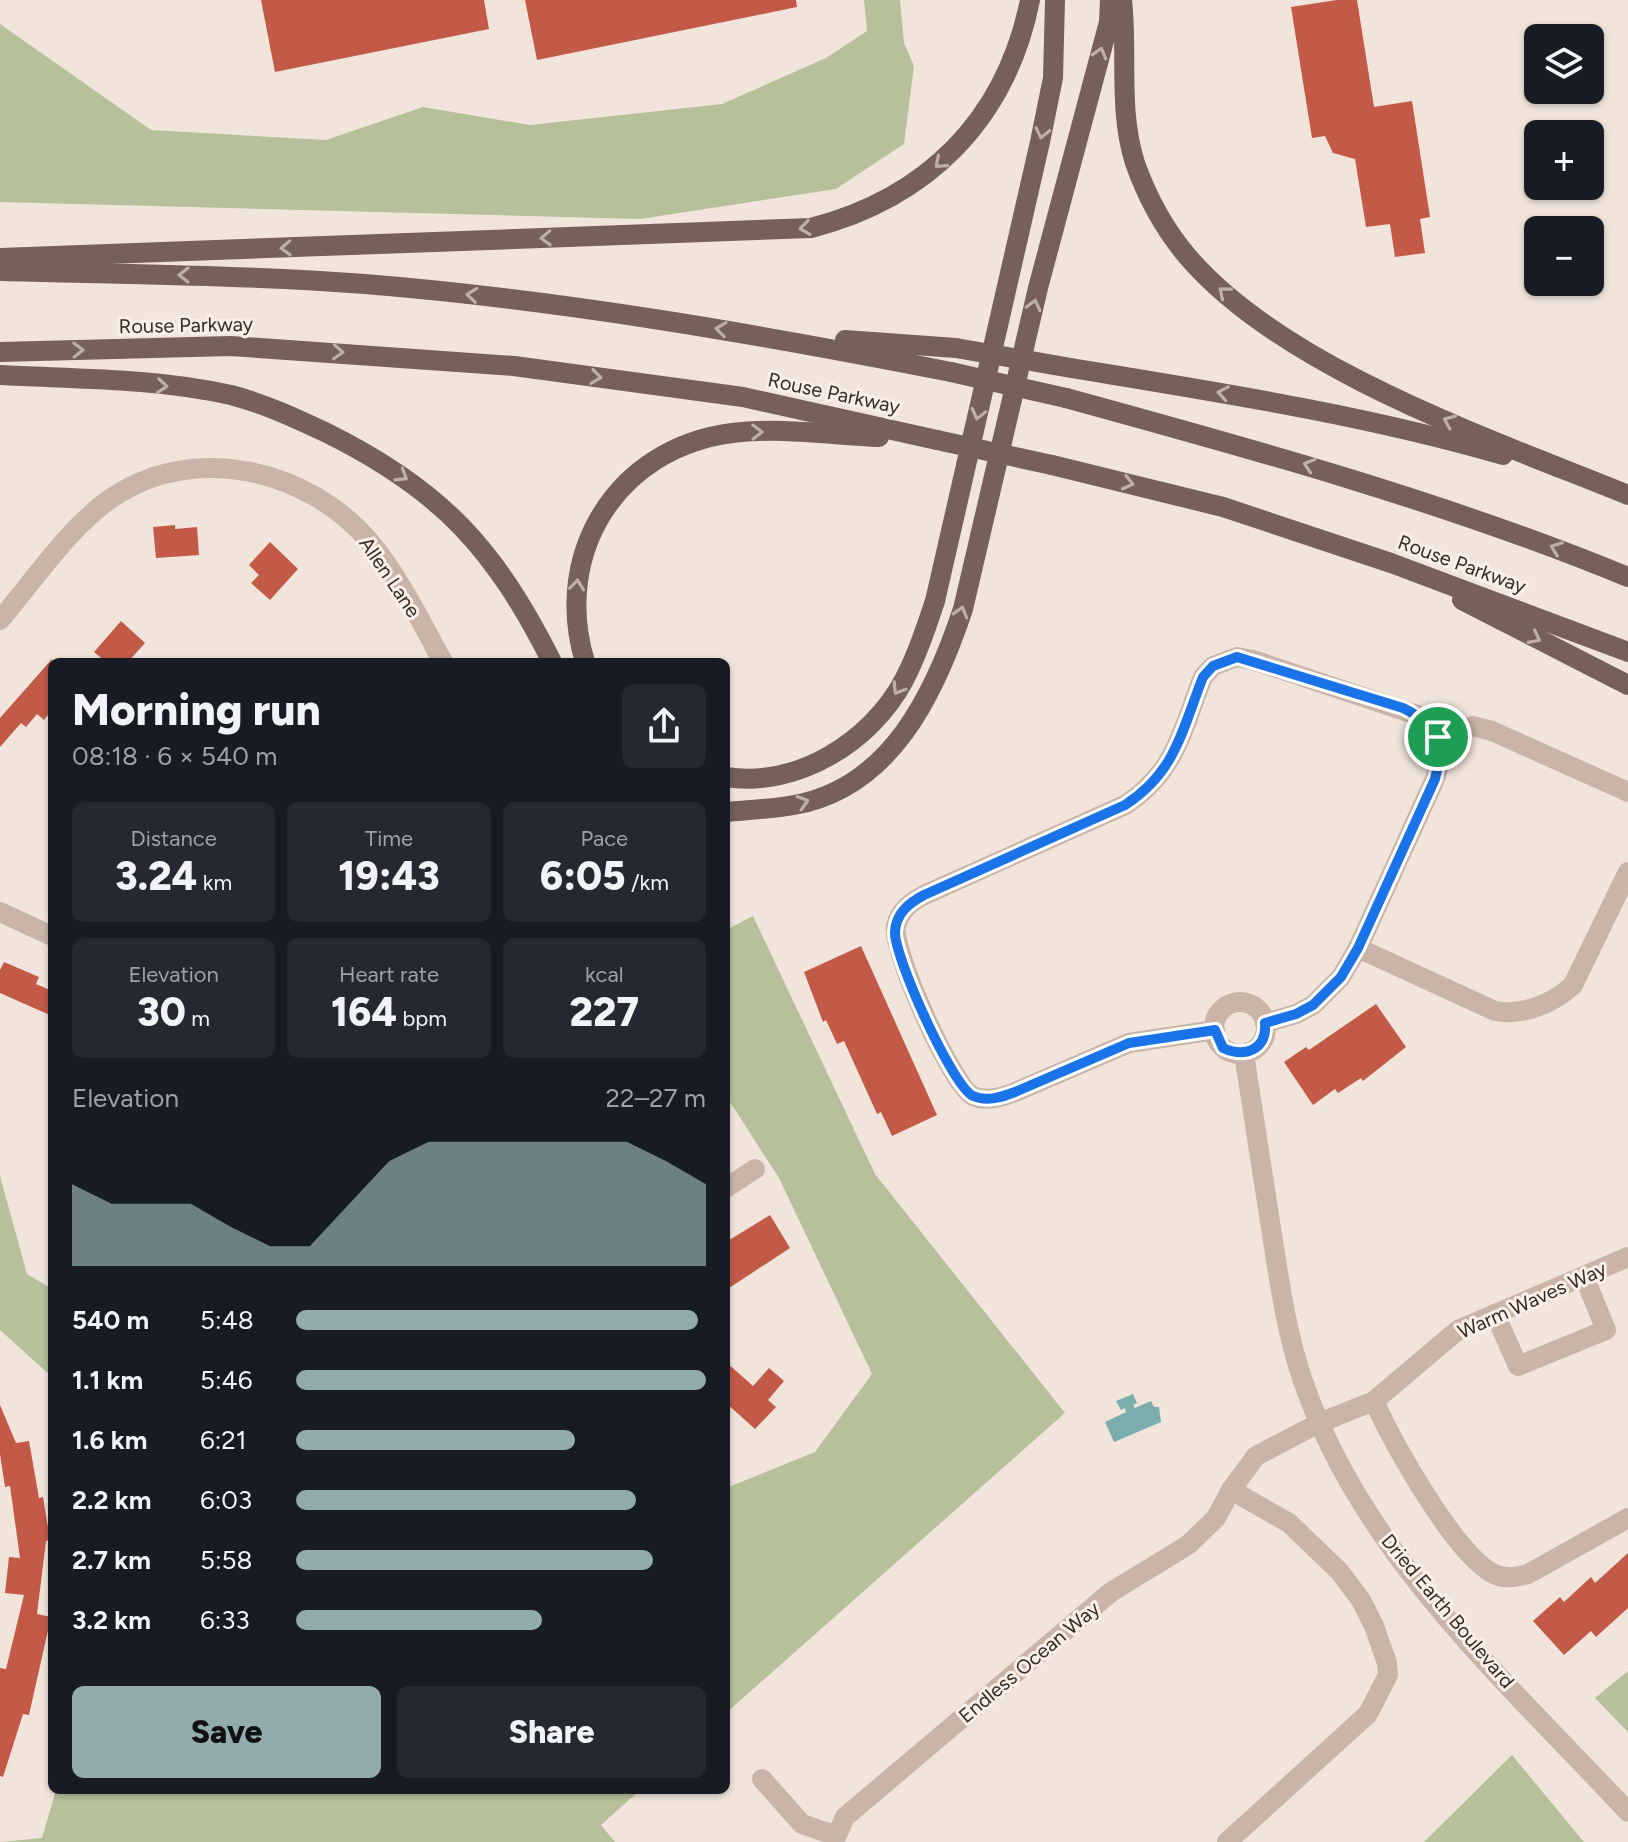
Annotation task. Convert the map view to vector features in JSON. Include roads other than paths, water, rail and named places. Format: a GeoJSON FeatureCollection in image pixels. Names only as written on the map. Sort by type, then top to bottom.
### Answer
{"type":"FeatureCollection","features":[{"type":"Feature","properties":{"kind":"main road"},"geometry":{"type":"LineString","coordinates":[[0,258],[775,232],[821,226],[879,205],[913,186],[946,159],[971,130],[996,93],[1014,56],[1030,0]]}},
{"type":"Feature","properties":{"kind":"main road"},"geometry":{"type":"LineString","coordinates":[[730,777],[785,774],[811,766],[842,749],[869,727],[886,707],[903,682],[920,645],[935,601],[1040,142],[1053,78],[1055,0]]}},
{"type":"Feature","properties":{"kind":"main road"},"geometry":{"type":"LineString","coordinates":[[730,812],[796,805],[851,784],[885,755],[921,711],[950,648],[963,609],[1038,288],[1109,22],[1110,0]]}},
{"type":"Feature","properties":{"kind":"main road"},"geometry":{"type":"LineString","coordinates":[[1122,0],[1126,120],[1135,162],[1154,205],[1189,258],[1250,312],[1337,367],[1433,414],[1628,495]]}},
{"type":"Feature","properties":{"kind":"main road","name":"Rouse Parkway"},"geometry":{"type":"LineString","coordinates":[[0,271],[222,276],[365,284],[513,299],[753,333],[1066,398],[1292,459],[1551,545],[1628,577]]}},
{"type":"Feature","properties":{"kind":"main road"},"geometry":{"type":"LineString","coordinates":[[753,333],[956,348],[1359,419],[1443,438],[1599,483]]}},
{"type":"Feature","properties":{"kind":"main road","name":"Rouse Parkway"},"geometry":{"type":"LineString","coordinates":[[0,352],[231,346],[514,366],[743,397],[1052,465],[1223,507],[1391,563],[1628,652]]}},
{"type":"Feature","properties":{"kind":"main road"},"geometry":{"type":"LineString","coordinates":[[0,375],[170,386],[230,395],[281,411],[356,448],[412,481],[462,526],[518,597],[550,658]]}},
{"type":"Feature","properties":{"kind":"main road"},"geometry":{"type":"LineString","coordinates":[[584,658],[575,616],[576,586],[582,556],[591,532],[616,494],[653,462],[697,440],[733,433],[937,440]]}},
{"type":"Feature","properties":{"kind":"main road"},"geometry":{"type":"LineString","coordinates":[[1391,563],[1628,685]]}},
{"type":"Feature","properties":{"kind":"street","name":"Allen Lane"},"geometry":{"type":"LineString","coordinates":[[0,620],[84,522],[137,484],[180,469],[241,469],[269,475],[347,520],[369,541],[405,593],[441,658]]}},
{"type":"Feature","properties":{"kind":"street"},"geometry":{"type":"LineString","coordinates":[[1215,1030],[1129,1043],[998,1098],[973,1096],[953,1076],[899,955],[895,928],[900,915],[910,903],[924,895],[1125,805],[1141,794],[1165,770],[1203,677],[1213,666],[1237,657],[1417,715],[1438,737],[1440,762],[1358,948],[1333,987],[1313,1005],[1296,1014],[1265,1023]]}},
{"type":"Feature","properties":{"kind":"street"},"geometry":{"type":"LineString","coordinates":[[1438,737],[1473,726],[1492,731],[1628,792]]}},
{"type":"Feature","properties":{"kind":"street"},"geometry":{"type":"LineString","coordinates":[[1358,948],[1495,1011],[1510,1014],[1524,1011],[1563,994],[1573,985],[1628,872]]}},
{"type":"Feature","properties":{"kind":"street"},"geometry":{"type":"LineString","coordinates":[[0,912],[48,934]]}},
{"type":"Feature","properties":{"kind":"street"},"geometry":{"type":"LineString","coordinates":[[1237,1002],[1256,1006],[1265,1023],[1263,1040],[1255,1049],[1244,1054],[1223,1048],[1214,1022],[1222,1009],[1237,1002]]}},
{"type":"Feature","properties":{"kind":"street","name":"Dried Earth Boulevard"},"geometry":{"type":"LineString","coordinates":[[1244,1054],[1281,1295],[1302,1380],[1346,1478],[1377,1528],[1454,1624],[1628,1812]]}},
{"type":"Feature","properties":{"kind":"street"},"geometry":{"type":"LineString","coordinates":[[730,1185],[755,1169]]}},
{"type":"Feature","properties":{"kind":"street","name":"Warm Waves Way"},"geometry":{"type":"LineString","coordinates":[[1319,1423],[1374,1401],[1458,1330],[1628,1257]]}},
{"type":"Feature","properties":{"kind":"street"},"geometry":{"type":"LineString","coordinates":[[1495,1314],[1518,1366],[1606,1330],[1584,1276]]}},
{"type":"Feature","properties":{"kind":"street"},"geometry":{"type":"LineString","coordinates":[[1374,1401],[1401,1455],[1427,1495],[1449,1527],[1492,1573],[1513,1578],[1528,1574],[1628,1518]]}},
{"type":"Feature","properties":{"kind":"street","name":"Endless Ocean Way"},"geometry":{"type":"LineString","coordinates":[[834,1839],[845,1817],[1111,1592],[1188,1545],[1216,1518],[1231,1490],[1256,1456],[1319,1423]]}},
{"type":"Feature","properties":{"kind":"street"},"geometry":{"type":"LineString","coordinates":[[1227,1842],[1368,1714],[1388,1675],[1374,1626],[1361,1600],[1339,1571],[1289,1523],[1231,1490]]}},
{"type":"Feature","properties":{"kind":"street"},"geometry":{"type":"LineString","coordinates":[[762,1779],[802,1824],[834,1839]]}},
{"type":"Feature","properties":{"kind":"water"},"geometry":{"type":"Polygon","coordinates":[[[1133,1394],[1137,1403],[1133,1405],[1135,1408],[1151,1401],[1154,1407],[1159,1407],[1161,1422],[1114,1442],[1105,1422],[1126,1412],[1116,1401],[1133,1394]]]}}]}
